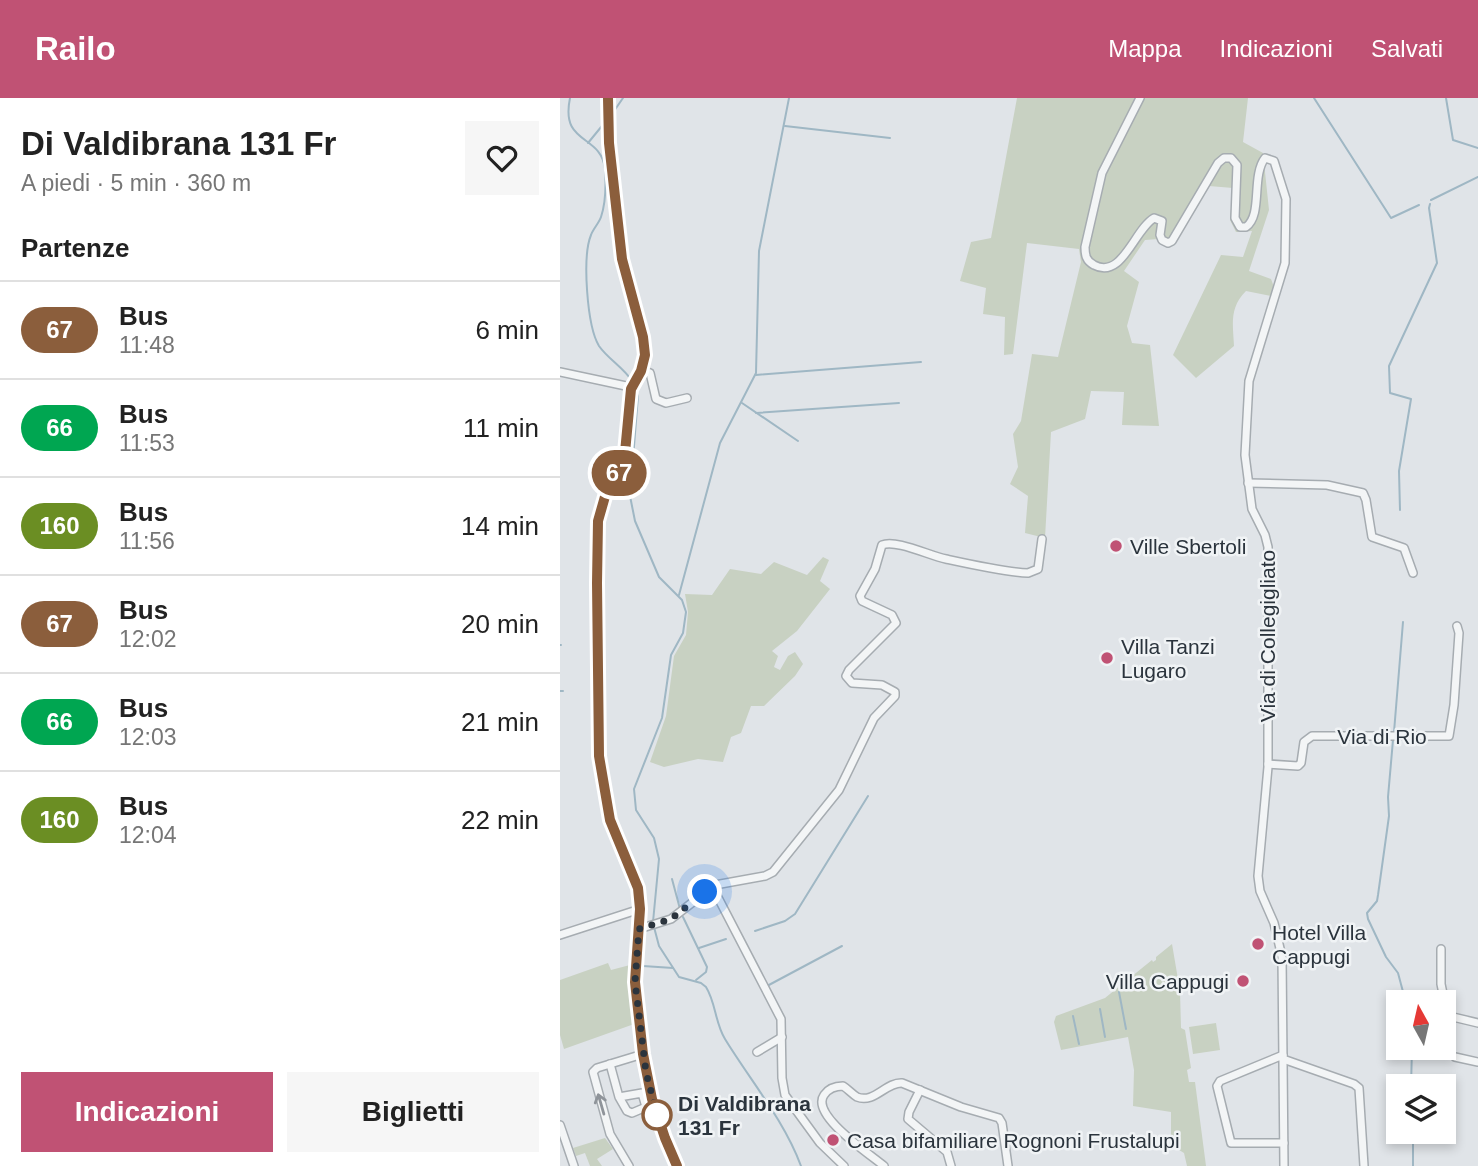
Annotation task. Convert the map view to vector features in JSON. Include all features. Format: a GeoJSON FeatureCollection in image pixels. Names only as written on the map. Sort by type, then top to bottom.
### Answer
{"type":"FeatureCollection","features":[{"type":"Feature","properties":{"kind":"street"},"geometry":{"type":"LineString","coordinates":[[608,98],[609,143],[622,259],[645,345],[644,362],[632,388],[624,463],[600,509],[597,536],[598,720],[601,772],[610,820],[637,883],[640,909],[635,982],[643,1054],[652,1099],[677,1166]]}},
{"type":"Feature","properties":{"kind":"street","name":"Via di Collegigliato"},"geometry":{"type":"LineString","coordinates":[[1140,98],[1102,173],[1085,247],[1087,260],[1102,268],[1115,266],[1141,230],[1154,218],[1162,221],[1162,240],[1172,242],[1218,163],[1228,158],[1234,160],[1237,166],[1235,221],[1240,227],[1249,226],[1254,217],[1261,163],[1267,158],[1274,161],[1286,199],[1285,263],[1249,381],[1245,455],[1253,512],[1268,547],[1268,764],[1258,876],[1281,951],[1284,1166]]}},
{"type":"Feature","properties":{"kind":"street"},"geometry":{"type":"LineString","coordinates":[[641,371],[650,373],[656,399],[666,403],[687,398]]}},
{"type":"Feature","properties":{"kind":"street"},"geometry":{"type":"LineString","coordinates":[[560,372],[632,388]]}},
{"type":"Feature","properties":{"kind":"street"},"geometry":{"type":"LineString","coordinates":[[1248,483],[1327,485],[1363,493],[1372,537],[1404,548],[1413,573]]}},
{"type":"Feature","properties":{"kind":"street"},"geometry":{"type":"LineString","coordinates":[[639,929],[680,914],[712,886],[748,878],[768,879],[837,793],[874,719],[895,697],[895,692],[886,686],[854,683],[847,679],[847,672],[895,623],[891,614],[861,599],[860,592],[874,572],[883,545],[886,543],[947,559],[1028,573],[1038,569],[1042,539]]}},
{"type":"Feature","properties":{"kind":"street","name":"Via di Rio"},"geometry":{"type":"LineString","coordinates":[[1268,764],[1298,766],[1301,763],[1304,742],[1312,736],[1449,736],[1459,633],[1457,626]]}},
{"type":"Feature","properties":{"kind":"street"},"geometry":{"type":"LineString","coordinates":[[712,886],[780,1017],[782,1082],[785,1095],[820,1143],[844,1166]]}},
{"type":"Feature","properties":{"kind":"street"},"geometry":{"type":"LineString","coordinates":[[560,936],[640,909]]}},
{"type":"Feature","properties":{"kind":"street"},"geometry":{"type":"LineString","coordinates":[[1441,949],[1440,978],[1447,1013],[1452,1017],[1478,1023]]}},
{"type":"Feature","properties":{"kind":"street"},"geometry":{"type":"LineString","coordinates":[[757,1052],[782,1037]]}},
{"type":"Feature","properties":{"kind":"street"},"geometry":{"type":"LineString","coordinates":[[629,1166],[612,1140],[593,1075],[595,1069],[643,1054]]}},
{"type":"Feature","properties":{"kind":"street"},"geometry":{"type":"LineString","coordinates":[[1456,1056],[1478,1062]]}},
{"type":"Feature","properties":{"kind":"street"},"geometry":{"type":"LineString","coordinates":[[1284,1143],[1231,1143],[1217,1088],[1220,1081],[1283,1057],[1358,1087],[1361,1095],[1360,1130],[1364,1166]]}},
{"type":"Feature","properties":{"kind":"street"},"geometry":{"type":"LineString","coordinates":[[610,1064],[619,1097]]}},
{"type":"Feature","properties":{"kind":"street"},"geometry":{"type":"LineString","coordinates":[[884,1166],[827,1118],[822,1107],[822,1097],[838,1086],[845,1087],[863,1098],[876,1094],[895,1082],[905,1083],[961,1107],[999,1118],[1008,1166]]}},
{"type":"Feature","properties":{"kind":"street"},"geometry":{"type":"LineString","coordinates":[[920,1090],[908,1119],[947,1152],[951,1166]]}},
{"type":"Feature","properties":{"kind":"street"},"geometry":{"type":"LineString","coordinates":[[560,1125],[574,1166]]}},
{"type":"Feature","properties":{"kind":"green space"},"geometry":{"type":"Polygon","coordinates":[[[1017,98],[1248,98],[1243,142],[1263,153],[1269,210],[1249,271],[1271,279],[1274,287],[1271,296],[1246,291],[1234,310],[1234,346],[1196,378],[1173,355],[1221,255],[1243,257],[1252,231],[1236,232],[1230,220],[1233,188],[1209,186],[1172,238],[1145,240],[1124,271],[1139,282],[1127,326],[1132,343],[1150,345],[1159,426],[1122,425],[1124,392],[1091,391],[1085,419],[1051,432],[1045,538],[1025,533],[1028,496],[1010,484],[1018,467],[1013,434],[1021,421],[1032,354],[1058,357],[1081,262],[1079,249],[1027,243],[1013,354],[1004,355],[1005,317],[983,314],[986,288],[960,281],[971,242],[991,238],[1017,98]]]}},
{"type":"Feature","properties":{"kind":"green space"},"geometry":{"type":"Polygon","coordinates":[[[823,557],[829,560],[820,581],[830,589],[797,631],[772,651],[778,656],[774,667],[780,670],[788,656],[795,652],[803,664],[795,676],[764,706],[751,706],[741,733],[731,737],[723,762],[698,759],[664,767],[650,762],[666,716],[674,656],[686,635],[688,612],[685,594],[712,595],[730,569],[761,574],[774,562],[807,575],[823,557]]]}},
{"type":"Feature","properties":{"kind":"green space"},"geometry":{"type":"Polygon","coordinates":[[[1172,944],[1180,991],[1181,1028],[1185,1030],[1191,1068],[1187,1070],[1189,1082],[1195,1082],[1206,1166],[1187,1166],[1184,1153],[1171,1145],[1171,1112],[1133,1106],[1134,1070],[1128,1037],[1061,1050],[1054,1022],[1056,1016],[1105,998],[1152,960],[1156,960],[1156,957],[1172,944]]]}},
{"type":"Feature","properties":{"kind":"green space"},"geometry":{"type":"Polygon","coordinates":[[[608,963],[611,970],[630,965],[637,1023],[564,1049],[560,1035],[560,980],[608,963]]]}},
{"type":"Feature","properties":{"kind":"green space"},"geometry":{"type":"Polygon","coordinates":[[[1216,1023],[1220,1050],[1193,1054],[1189,1027],[1216,1023]]]}},
{"type":"Feature","properties":{"kind":"green space"},"geometry":{"type":"Polygon","coordinates":[[[605,1138],[613,1149],[597,1159],[602,1166],[590,1166],[585,1153],[576,1156],[573,1148],[605,1138]]]}},
{"type":"Feature","properties":{"kind":"waterway"},"geometry":{"type":"LineString","coordinates":[[570,98],[568,113],[571,124],[576,132],[596,149],[605,169],[604,205],[588,245],[586,275],[591,323],[599,346],[632,381]]}},
{"type":"Feature","properties":{"kind":"waterway"},"geometry":{"type":"LineString","coordinates":[[612,114],[623,98]]}},
{"type":"Feature","properties":{"kind":"waterway"},"geometry":{"type":"LineString","coordinates":[[679,595],[720,443],[756,373],[759,251],[789,98]]}},
{"type":"Feature","properties":{"kind":"waterway"},"geometry":{"type":"LineString","coordinates":[[1314,98],[1391,218],[1419,205]]}},
{"type":"Feature","properties":{"kind":"waterway"},"geometry":{"type":"LineString","coordinates":[[1446,98],[1453,140],[1478,148]]}},
{"type":"Feature","properties":{"kind":"waterway"},"geometry":{"type":"LineString","coordinates":[[588,143],[606,121]]}},
{"type":"Feature","properties":{"kind":"waterway"},"geometry":{"type":"LineString","coordinates":[[785,126],[890,138]]}},
{"type":"Feature","properties":{"kind":"waterway"},"geometry":{"type":"LineString","coordinates":[[1431,200],[1478,177]]}},
{"type":"Feature","properties":{"kind":"waterway"},"geometry":{"type":"LineString","coordinates":[[1400,510],[1399,471],[1411,399],[1390,393],[1389,366],[1437,263],[1430,204]]}},
{"type":"Feature","properties":{"kind":"waterway"},"geometry":{"type":"LineString","coordinates":[[756,375],[921,362]]}},
{"type":"Feature","properties":{"kind":"waterway"},"geometry":{"type":"LineString","coordinates":[[634,386],[638,396],[630,496],[635,521],[659,577],[682,600],[686,612],[683,633],[671,655],[662,718],[634,789],[636,810],[654,838],[659,859],[653,922]]}},
{"type":"Feature","properties":{"kind":"waterway"},"geometry":{"type":"LineString","coordinates":[[742,403],[798,441]]}},
{"type":"Feature","properties":{"kind":"waterway"},"geometry":{"type":"LineString","coordinates":[[756,413],[899,403]]}},
{"type":"Feature","properties":{"kind":"waterway"},"geometry":{"type":"LineString","coordinates":[[1394,732],[1403,622]]}},
{"type":"Feature","properties":{"kind":"waterway"},"geometry":{"type":"LineString","coordinates":[[1393,740],[1389,816],[1378,895],[1377,901],[1367,913],[1386,957],[1398,973],[1403,990]]}},
{"type":"Feature","properties":{"kind":"waterway"},"geometry":{"type":"LineString","coordinates":[[755,931],[785,921],[795,914],[868,796]]}},
{"type":"Feature","properties":{"kind":"waterway"},"geometry":{"type":"LineString","coordinates":[[672,879],[680,909]]}},
{"type":"Feature","properties":{"kind":"waterway"},"geometry":{"type":"LineString","coordinates":[[683,917],[707,967],[706,972],[696,980]]}},
{"type":"Feature","properties":{"kind":"waterway"},"geometry":{"type":"LineString","coordinates":[[654,927],[659,946],[679,977],[706,987],[722,1033],[776,1116],[801,1166]]}},
{"type":"Feature","properties":{"kind":"waterway"},"geometry":{"type":"LineString","coordinates":[[699,948],[726,939]]}},
{"type":"Feature","properties":{"kind":"waterway"},"geometry":{"type":"LineString","coordinates":[[767,986],[842,946]]}},
{"type":"Feature","properties":{"kind":"waterway"},"geometry":{"type":"LineString","coordinates":[[643,966],[673,968]]}},
{"type":"Feature","properties":{"kind":"waterway"},"geometry":{"type":"LineString","coordinates":[[1119,992],[1126,1029]]}},
{"type":"Feature","properties":{"kind":"waterway"},"geometry":{"type":"LineString","coordinates":[[1100,1009],[1105,1037]]}},
{"type":"Feature","properties":{"kind":"waterway"},"geometry":{"type":"LineString","coordinates":[[1073,1016],[1079,1044]]}},
{"type":"Feature","properties":{"kind":"waterway"},"geometry":{"type":"LineString","coordinates":[[1411,1074],[1412,1060]]}},
{"type":"Feature","properties":{"kind":"waterway"},"geometry":{"type":"LineString","coordinates":[[1413,1144],[1413,1166]]}},
{"type":"Feature","properties":{"kind":"bus line","name":"67"},"geometry":{"type":"LineString","coordinates":[[608,98],[609,143],[622,259],[643,337],[645,355],[641,371],[631,389],[624,463],[606,493],[598,521],[599,756],[610,820],[638,888],[640,909],[635,982],[643,1054],[652,1099],[677,1166]]}},
{"type":"Feature","properties":{"kind":"place","name":"Ville Sbertoli"},"geometry":{"type":"Point","coordinates":[1116,546]}},
{"type":"Feature","properties":{"kind":"place","name":"Villa Tanzi Lugaro"},"geometry":{"type":"Point","coordinates":[1107,658]}},
{"type":"Feature","properties":{"kind":"place","name":"Hotel Villa Cappugi"},"geometry":{"type":"Point","coordinates":[1258,944]}},
{"type":"Feature","properties":{"kind":"place","name":"Villa Cappugi"},"geometry":{"type":"Point","coordinates":[1243,981]}},
{"type":"Feature","properties":{"kind":"place","name":"Di Valdibrana 131 Fr"},"geometry":{"type":"Point","coordinates":[657,1115]}},
{"type":"Feature","properties":{"kind":"place","name":"Casa bifamiliare Rognoni Frustalupi"},"geometry":{"type":"Point","coordinates":[833,1140]}},
{"type":"Feature","properties":{"kind":"route"},"geometry":{"type":"LineString","coordinates":[[657,1115],[646,1072],[635,982],[639,929],[671,919],[705,892]]}}]}
